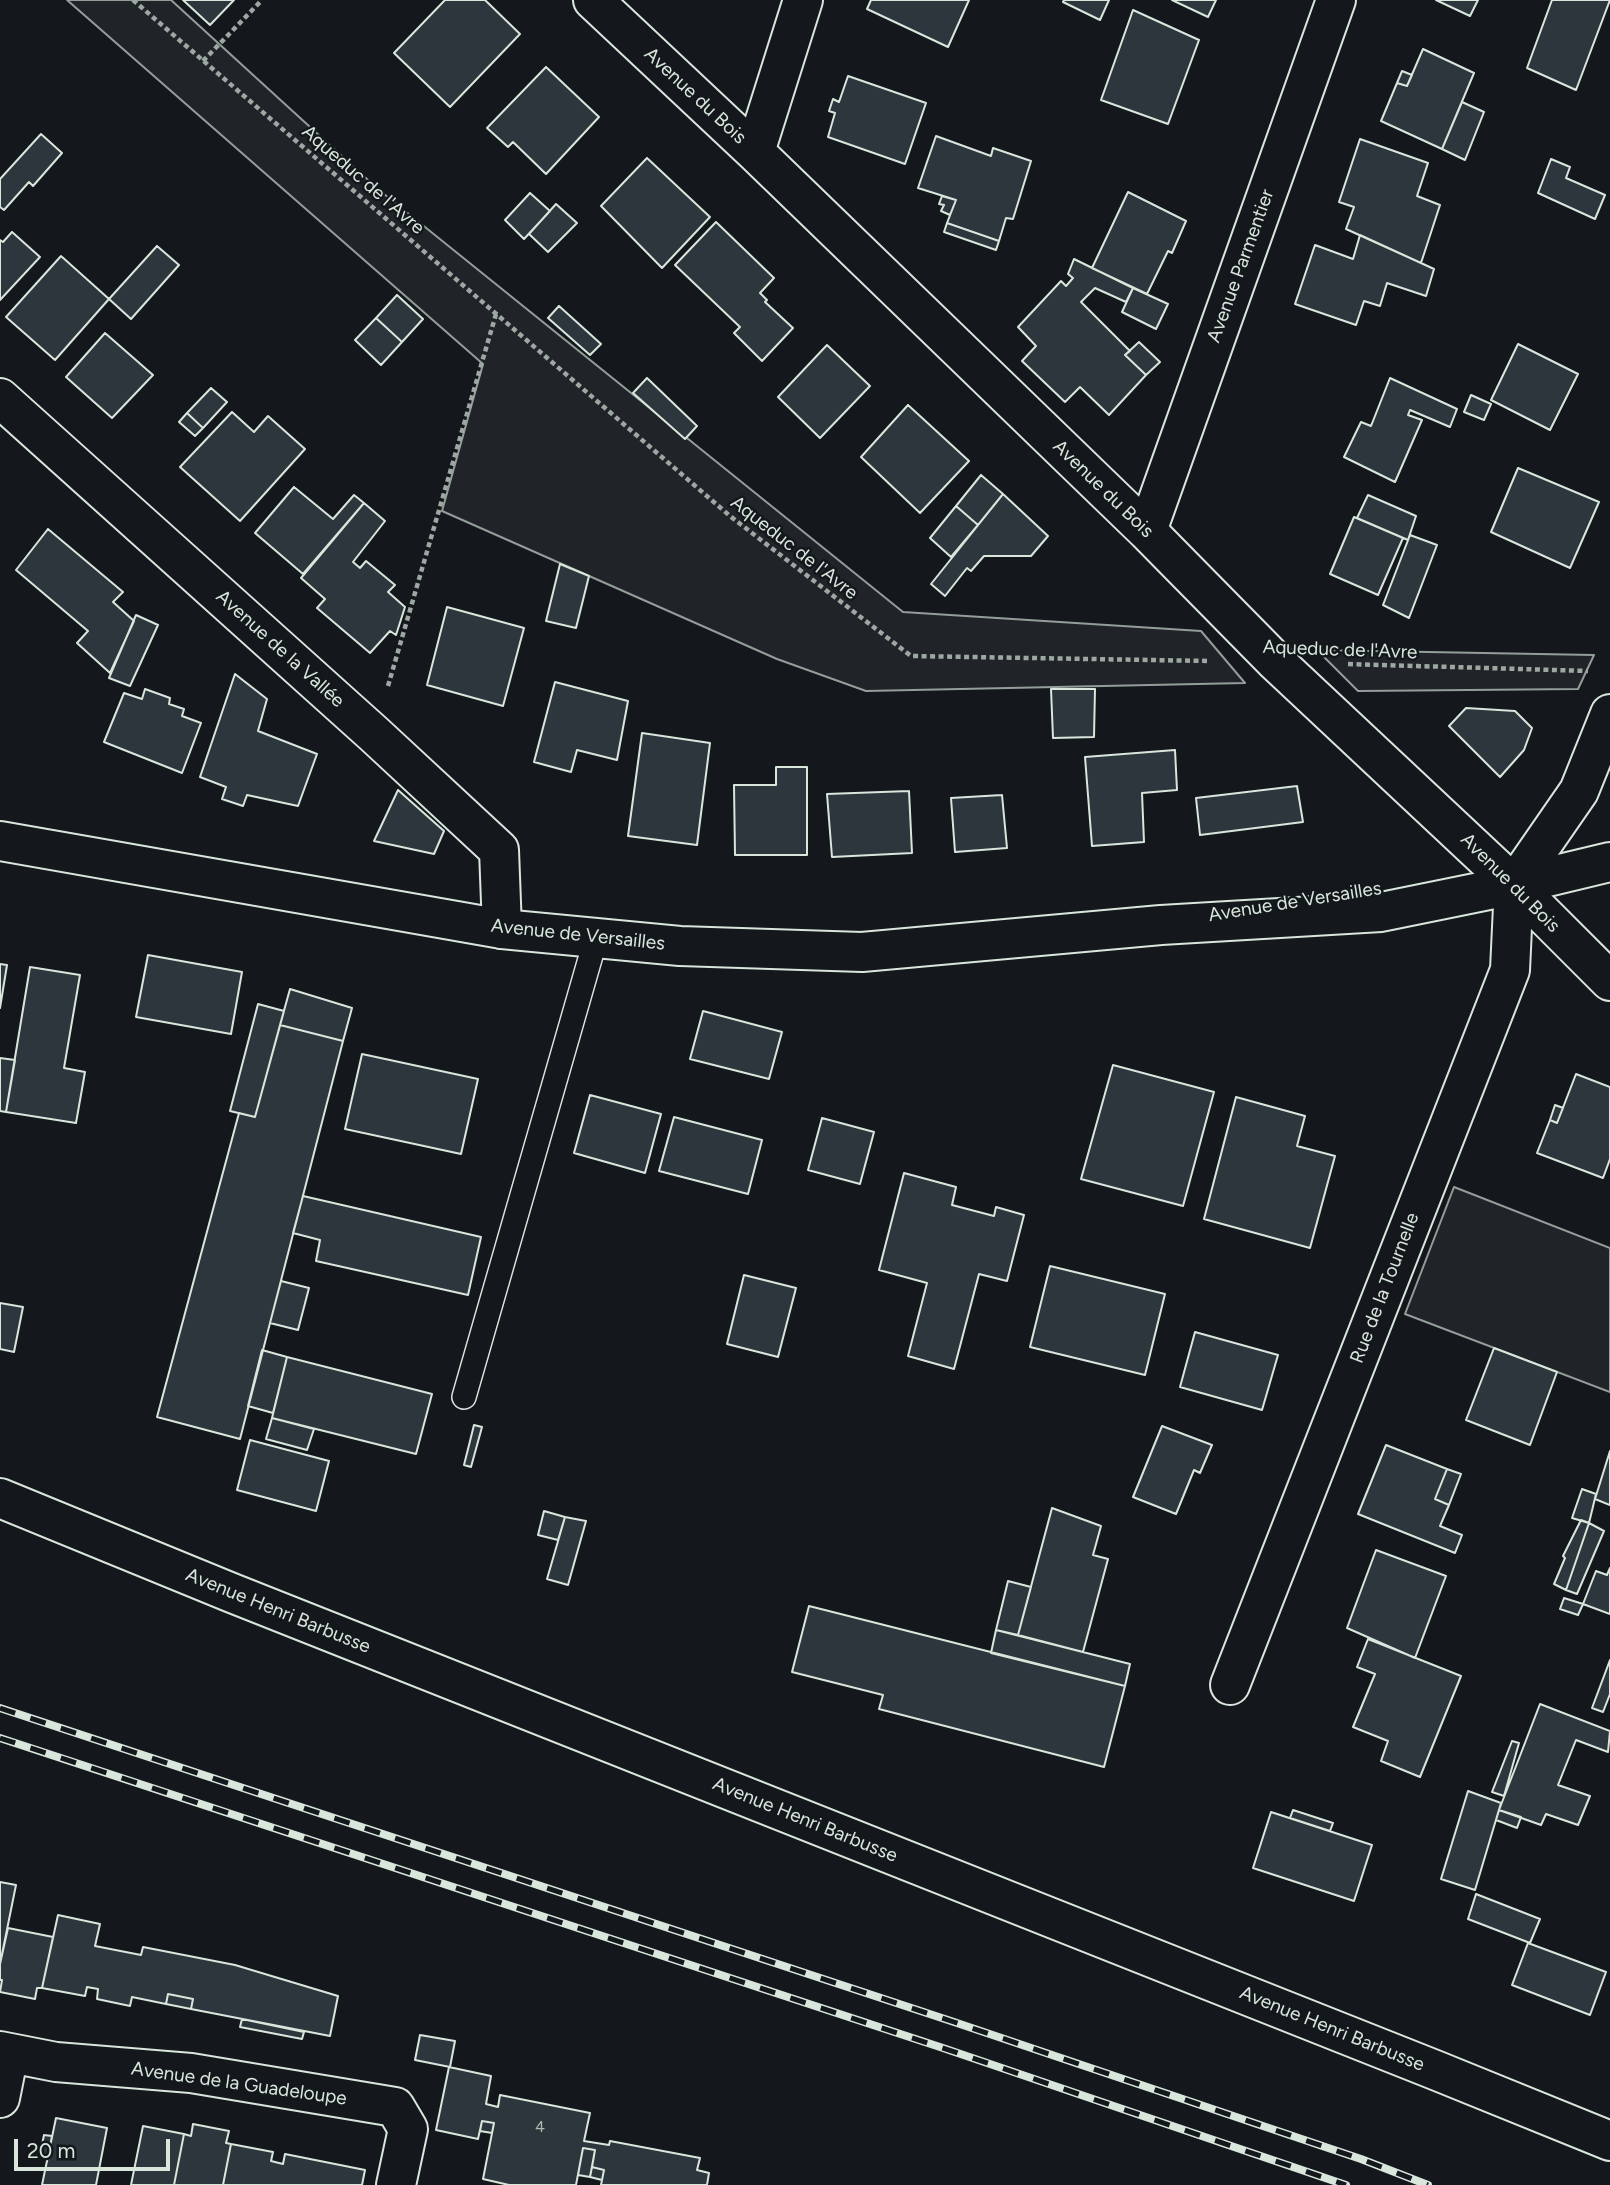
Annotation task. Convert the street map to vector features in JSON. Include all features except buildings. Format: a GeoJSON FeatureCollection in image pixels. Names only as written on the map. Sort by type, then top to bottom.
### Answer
{"type":"FeatureCollection","features":[{"type":"Feature","properties":{"kind":"street","name":"Avenue du Bois"},"geometry":{"type":"LineString","coordinates":[[593,0],[755,152],[1147,531],[1276,662],[1514,885],[1610,981]]}},
{"type":"Feature","properties":{"kind":"street"},"geometry":{"type":"LineString","coordinates":[[755,152],[803,0]]}},
{"type":"Feature","properties":{"kind":"street","name":"Avenue Parmentier"},"geometry":{"type":"LineString","coordinates":[[1147,531],[1336,0]]}},
{"type":"Feature","properties":{"kind":"street","name":"Avenue de la Vallée"},"geometry":{"type":"LineString","coordinates":[[0,398],[499,850],[502,929]]}},
{"type":"Feature","properties":{"kind":"street"},"geometry":{"type":"LineString","coordinates":[[1514,885],[1579,791],[1610,714]]}},
{"type":"Feature","properties":{"kind":"street","name":"Avenue de Versailles"},"geometry":{"type":"LineString","coordinates":[[0,841],[502,929],[680,946],[862,952],[1161,925],[1381,912],[1610,862]]}},
{"type":"Feature","properties":{"kind":"street","name":"Rue de la Tournelle"},"geometry":{"type":"LineString","coordinates":[[1230,1685],[1510,970],[1514,885]]}},
{"type":"Feature","properties":{"kind":"street","name":"Avenue Henri Barbusse"},"geometry":{"type":"LineString","coordinates":[[0,1498],[232,1593],[1610,2141]]}},
{"type":"Feature","properties":{"kind":"street"},"geometry":{"type":"LineString","coordinates":[[0,2098],[4,2052]]}},
{"type":"Feature","properties":{"kind":"street","name":"Avenue de la Guadeloupe"},"geometry":{"type":"LineString","coordinates":[[4,2052],[56,2062],[191,2073],[395,2106],[408,2129],[396,2185]]}},
{"type":"Feature","properties":{"kind":"lane"},"geometry":{"type":"LineString","coordinates":[[464,1397],[596,938]]}},
{"type":"Feature","properties":{"kind":"path","name":"Aqueduc de l'Avre"},"geometry":{"type":"LineString","coordinates":[[133,0],[730,516],[911,656],[1276,662]]}},
{"type":"Feature","properties":{"kind":"path"},"geometry":{"type":"LineString","coordinates":[[203,61],[262,0]]}},
{"type":"Feature","properties":{"kind":"path"},"geometry":{"type":"LineString","coordinates":[[374,734],[496,314]]}},
{"type":"Feature","properties":{"kind":"path","name":"Aqueduc de l'Avre"},"geometry":{"type":"LineString","coordinates":[[1345,664],[1596,671]]}},
{"type":"Feature","properties":{"kind":"shaded area"},"geometry":{"type":"Polygon","coordinates":[[[67,0],[171,0],[379,190],[903,612],[1201,631],[1245,683],[866,691],[777,659],[442,511],[483,364],[67,0]]]}},
{"type":"Feature","properties":{"kind":"shaded area"},"geometry":{"type":"Polygon","coordinates":[[[1317,650],[1594,655],[1578,689],[1358,691],[1317,650]]]}},
{"type":"Feature","properties":{"kind":"shaded area"},"geometry":{"type":"Polygon","coordinates":[[[1454,1187],[1610,1248],[1610,1392],[1405,1314],[1454,1187]]]}},
{"type":"Feature","properties":{"kind":"railway"},"geometry":{"type":"LineString","coordinates":[[0,1708],[954,2022],[1361,2159],[1428,2185]]}},
{"type":"Feature","properties":{"kind":"railway"},"geometry":{"type":"LineString","coordinates":[[0,1738],[943,2048],[1346,2185]]}}]}
